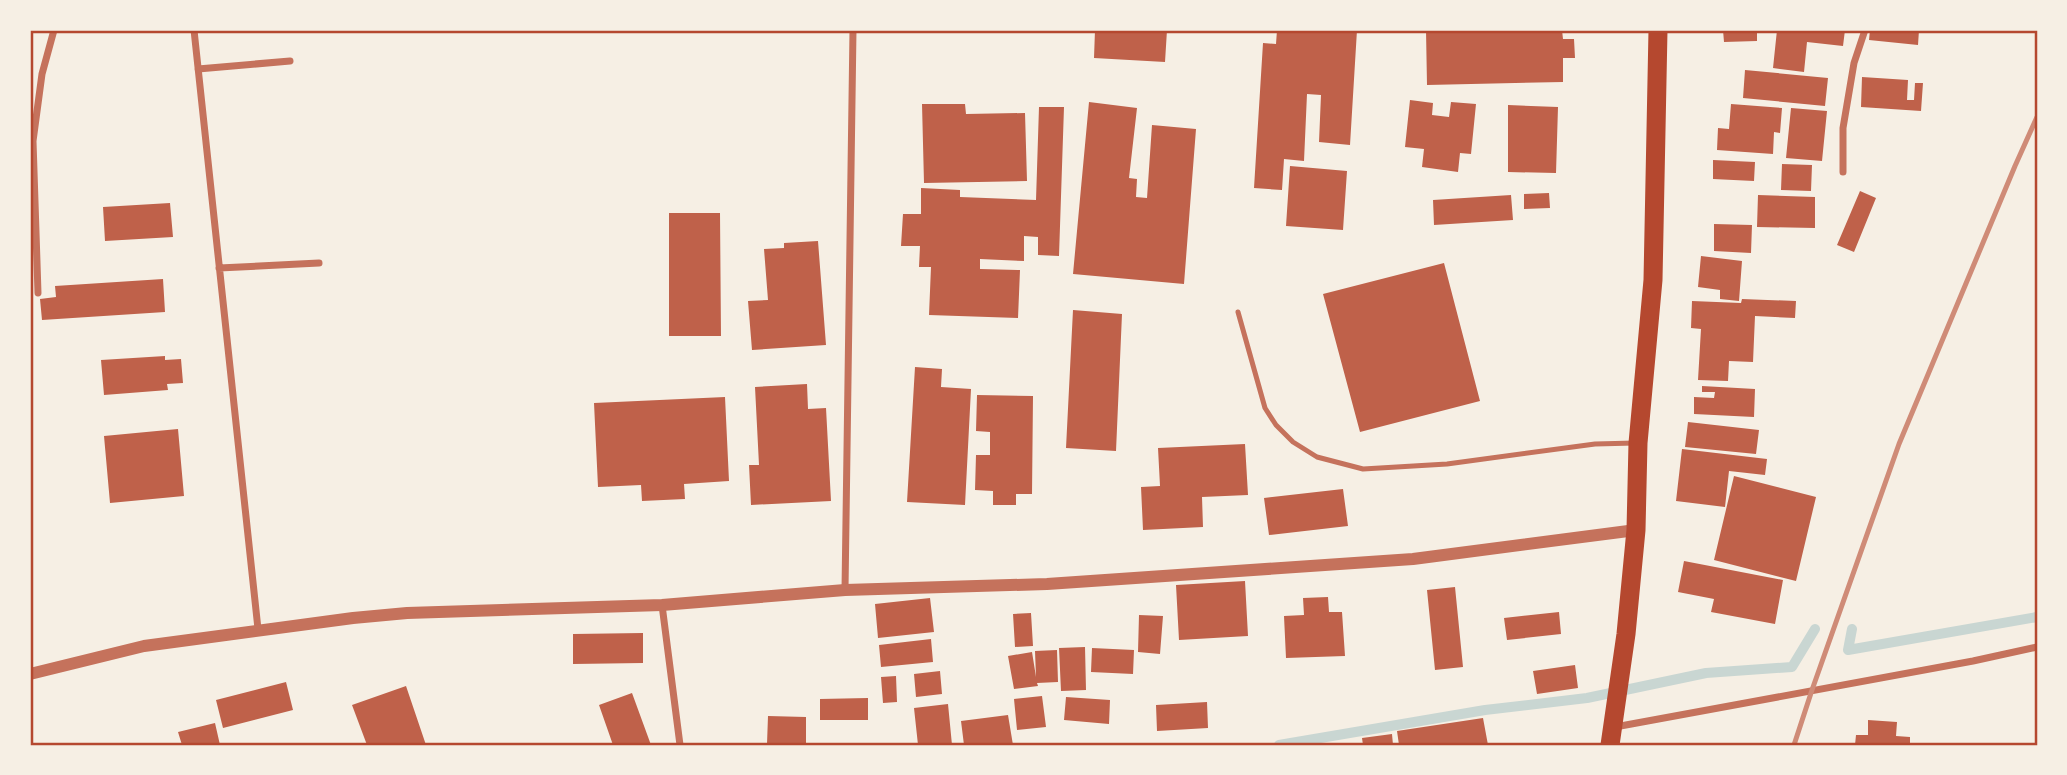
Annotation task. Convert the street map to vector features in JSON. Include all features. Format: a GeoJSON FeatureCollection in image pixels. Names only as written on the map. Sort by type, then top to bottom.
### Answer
{"type":"FeatureCollection","features":[{"type":"Feature","properties":{"kind":"highway"},"geometry":{"type":"LineString","coordinates":[[1611,737],[1626,634],[1636,530],[1638,443],[1653,280],[1658,30]]}},
{"type":"Feature","properties":{"kind":"street"},"geometry":{"type":"LineString","coordinates":[[38,293],[33,141],[43,74],[54,30]]}},
{"type":"Feature","properties":{"kind":"street"},"geometry":{"type":"LineString","coordinates":[[194,30],[258,629]]}},
{"type":"Feature","properties":{"kind":"street"},"geometry":{"type":"LineString","coordinates":[[845,590],[853,30]]}},
{"type":"Feature","properties":{"kind":"street"},"geometry":{"type":"LineString","coordinates":[[1843,172],[1843,128],[1854,63],[1865,30]]}},
{"type":"Feature","properties":{"kind":"street"},"geometry":{"type":"LineString","coordinates":[[198,69],[290,61]]}},
{"type":"Feature","properties":{"kind":"street"},"geometry":{"type":"LineString","coordinates":[[219,268],[319,262]]}},
{"type":"Feature","properties":{"kind":"street"},"geometry":{"type":"LineString","coordinates":[[30,674],[144,646],[258,629],[407,613],[662,605],[845,590],[1047,584],[1399,560],[1636,530]]}},
{"type":"Feature","properties":{"kind":"street"},"geometry":{"type":"LineString","coordinates":[[662,605],[680,745]]}},
{"type":"Feature","properties":{"kind":"street"},"geometry":{"type":"LineString","coordinates":[[1611,737],[2037,646]]}},
{"type":"Feature","properties":{"kind":"lane"},"geometry":{"type":"LineString","coordinates":[[1238,312],[1265,408],[1276,425],[1293,442],[1317,457],[1363,469],[1447,464],[1595,444],[1638,443]]}},
{"type":"Feature","properties":{"kind":"building"},"geometry":{"type":"Polygon","coordinates":[[[1095,30],[1167,30],[1165,62],[1094,58],[1095,30]]]}},
{"type":"Feature","properties":{"kind":"building"},"geometry":{"type":"Polygon","coordinates":[[[1277,30],[1357,30],[1350,145],[1319,142],[1321,95],[1307,94],[1304,161],[1284,159],[1282,190],[1254,188],[1263,43],[1276,44],[1277,30]]]}},
{"type":"Feature","properties":{"kind":"building"},"geometry":{"type":"Polygon","coordinates":[[[1426,30],[1562,30],[1563,39],[1574,39],[1575,58],[1563,58],[1563,82],[1427,85],[1426,30]]]}},
{"type":"Feature","properties":{"kind":"building"},"geometry":{"type":"Polygon","coordinates":[[[1723,30],[1757,30],[1757,41],[1724,42],[1723,30]]]}},
{"type":"Feature","properties":{"kind":"building"},"geometry":{"type":"Polygon","coordinates":[[[1777,30],[1845,30],[1843,46],[1807,42],[1804,72],[1773,68],[1777,30]]]}},
{"type":"Feature","properties":{"kind":"building"},"geometry":{"type":"Polygon","coordinates":[[[1870,30],[1919,30],[1918,45],[1869,40],[1870,30]]]}},
{"type":"Feature","properties":{"kind":"building"},"geometry":{"type":"Polygon","coordinates":[[[1745,70],[1828,78],[1825,106],[1743,98],[1745,70]]]}},
{"type":"Feature","properties":{"kind":"building"},"geometry":{"type":"Polygon","coordinates":[[[1862,77],[1908,80],[1907,100],[1914,100],[1915,83],[1923,83],[1921,111],[1861,107],[1862,77]]]}},
{"type":"Feature","properties":{"kind":"building"},"geometry":{"type":"Polygon","coordinates":[[[1410,100],[1433,103],[1432,115],[1449,117],[1451,102],[1476,104],[1471,154],[1460,153],[1458,172],[1422,167],[1424,149],[1405,147],[1410,100]]]}},
{"type":"Feature","properties":{"kind":"building"},"geometry":{"type":"Polygon","coordinates":[[[1089,102],[1137,108],[1129,178],[1137,179],[1136,197],[1147,198],[1152,125],[1196,129],[1184,284],[1073,274],[1089,102]]]}},
{"type":"Feature","properties":{"kind":"building"},"geometry":{"type":"Polygon","coordinates":[[[922,104],[965,104],[966,114],[1025,113],[1027,181],[924,183],[922,104]]]}},
{"type":"Feature","properties":{"kind":"building"},"geometry":{"type":"Polygon","coordinates":[[[1731,104],[1782,108],[1780,133],[1774,132],[1773,154],[1717,150],[1718,128],[1729,129],[1731,104]]]}},
{"type":"Feature","properties":{"kind":"building"},"geometry":{"type":"Polygon","coordinates":[[[1508,105],[1558,107],[1556,173],[1508,172],[1508,105]]]}},
{"type":"Feature","properties":{"kind":"building"},"geometry":{"type":"Polygon","coordinates":[[[1039,107],[1064,107],[1059,256],[1038,255],[1038,237],[1024,236],[1024,261],[980,259],[980,269],[1020,270],[1018,318],[929,315],[931,267],[919,267],[920,246],[901,246],[903,214],[921,214],[921,188],[960,190],[960,197],[1036,200],[1039,107]]]}},
{"type":"Feature","properties":{"kind":"building"},"geometry":{"type":"Polygon","coordinates":[[[1791,108],[1827,111],[1822,161],[1786,158],[1791,108]]]}},
{"type":"Feature","properties":{"kind":"building"},"geometry":{"type":"Polygon","coordinates":[[[1713,160],[1755,162],[1754,181],[1713,179],[1713,160]]]}},
{"type":"Feature","properties":{"kind":"building"},"geometry":{"type":"Polygon","coordinates":[[[1782,164],[1812,165],[1811,191],[1781,190],[1782,164]]]}},
{"type":"Feature","properties":{"kind":"building"},"geometry":{"type":"Polygon","coordinates":[[[1290,166],[1347,171],[1343,230],[1286,226],[1290,166]]]}},
{"type":"Feature","properties":{"kind":"building"},"geometry":{"type":"Polygon","coordinates":[[[1860,191],[1876,198],[1854,252],[1837,245],[1860,191]]]}},
{"type":"Feature","properties":{"kind":"building"},"geometry":{"type":"Polygon","coordinates":[[[1549,193],[1550,208],[1524,209],[1524,194],[1549,193]]]}},
{"type":"Feature","properties":{"kind":"building"},"geometry":{"type":"Polygon","coordinates":[[[1511,195],[1513,220],[1434,225],[1433,200],[1511,195]]]}},
{"type":"Feature","properties":{"kind":"building"},"geometry":{"type":"Polygon","coordinates":[[[1758,195],[1815,197],[1815,228],[1757,227],[1758,195]]]}},
{"type":"Feature","properties":{"kind":"building"},"geometry":{"type":"Polygon","coordinates":[[[170,203],[173,237],[105,241],[103,207],[170,203]]]}},
{"type":"Feature","properties":{"kind":"building"},"geometry":{"type":"Polygon","coordinates":[[[669,213],[720,213],[721,336],[669,336],[669,213]]]}},
{"type":"Feature","properties":{"kind":"building"},"geometry":{"type":"Polygon","coordinates":[[[1714,224],[1752,225],[1751,253],[1714,251],[1714,224]]]}},
{"type":"Feature","properties":{"kind":"building"},"geometry":{"type":"Polygon","coordinates":[[[818,241],[826,345],[752,350],[748,301],[768,300],[764,249],[784,248],[784,243],[818,241]]]}},
{"type":"Feature","properties":{"kind":"building"},"geometry":{"type":"Polygon","coordinates":[[[1701,256],[1742,261],[1739,301],[1720,299],[1720,290],[1698,287],[1701,256]]]}},
{"type":"Feature","properties":{"kind":"building"},"geometry":{"type":"Polygon","coordinates":[[[1444,263],[1480,401],[1360,432],[1323,294],[1444,263]]]}},
{"type":"Feature","properties":{"kind":"building"},"geometry":{"type":"Polygon","coordinates":[[[163,279],[165,312],[42,320],[40,299],[56,297],[55,286],[163,279]]]}},
{"type":"Feature","properties":{"kind":"building"},"geometry":{"type":"Polygon","coordinates":[[[1742,299],[1796,301],[1795,318],[1755,316],[1753,362],[1729,361],[1728,381],[1698,380],[1701,329],[1691,328],[1692,301],[1741,303],[1742,299]]]}},
{"type":"Feature","properties":{"kind":"building"},"geometry":{"type":"Polygon","coordinates":[[[1073,310],[1122,314],[1116,451],[1066,448],[1073,310]]]}},
{"type":"Feature","properties":{"kind":"building"},"geometry":{"type":"Polygon","coordinates":[[[165,356],[165,360],[181,359],[183,383],[167,384],[168,390],[104,395],[101,360],[165,356]]]}},
{"type":"Feature","properties":{"kind":"building"},"geometry":{"type":"Polygon","coordinates":[[[915,367],[942,369],[941,387],[971,389],[965,505],[907,502],[915,367]]]}},
{"type":"Feature","properties":{"kind":"building"},"geometry":{"type":"Polygon","coordinates":[[[807,384],[808,409],[826,408],[831,501],[751,505],[749,465],[759,465],[755,387],[807,384]]]}},
{"type":"Feature","properties":{"kind":"building"},"geometry":{"type":"Polygon","coordinates":[[[1702,386],[1755,389],[1754,417],[1694,414],[1694,397],[1714,398],[1715,392],[1702,392],[1702,386]]]}},
{"type":"Feature","properties":{"kind":"building"},"geometry":{"type":"Polygon","coordinates":[[[977,395],[1033,396],[1032,494],[1016,494],[1016,505],[993,505],[993,491],[975,490],[976,455],[990,455],[990,432],[976,431],[977,395]]]}},
{"type":"Feature","properties":{"kind":"building"},"geometry":{"type":"Polygon","coordinates":[[[725,397],[729,481],[684,484],[685,499],[642,501],[641,485],[598,487],[594,403],[725,397]]]}},
{"type":"Feature","properties":{"kind":"building"},"geometry":{"type":"Polygon","coordinates":[[[1688,422],[1759,430],[1756,454],[1685,447],[1688,422]]]}},
{"type":"Feature","properties":{"kind":"building"},"geometry":{"type":"Polygon","coordinates":[[[178,429],[184,496],[110,503],[104,436],[178,429]]]}},
{"type":"Feature","properties":{"kind":"building"},"geometry":{"type":"Polygon","coordinates":[[[1245,444],[1248,495],[1202,497],[1203,527],[1143,530],[1141,487],[1160,486],[1158,448],[1245,444]]]}},
{"type":"Feature","properties":{"kind":"building"},"geometry":{"type":"Polygon","coordinates":[[[1682,449],[1767,459],[1765,475],[1729,471],[1725,507],[1676,501],[1682,449]]]}},
{"type":"Feature","properties":{"kind":"building"},"geometry":{"type":"Polygon","coordinates":[[[1734,476],[1816,497],[1796,581],[1714,560],[1734,476]]]}},
{"type":"Feature","properties":{"kind":"building"},"geometry":{"type":"Polygon","coordinates":[[[1343,489],[1348,526],[1269,535],[1264,498],[1343,489]]]}},
{"type":"Feature","properties":{"kind":"building"},"geometry":{"type":"Polygon","coordinates":[[[1684,561],[1783,580],[1775,624],[1711,612],[1714,599],[1678,592],[1684,561]]]}},
{"type":"Feature","properties":{"kind":"building"},"geometry":{"type":"Polygon","coordinates":[[[1245,581],[1248,636],[1179,640],[1176,585],[1245,581]]]}},
{"type":"Feature","properties":{"kind":"building"},"geometry":{"type":"Polygon","coordinates":[[[1455,587],[1463,667],[1435,670],[1427,590],[1455,587]]]}},
{"type":"Feature","properties":{"kind":"building"},"geometry":{"type":"Polygon","coordinates":[[[1328,597],[1329,612],[1342,612],[1345,656],[1286,658],[1284,616],[1304,615],[1303,598],[1328,597]]]}},
{"type":"Feature","properties":{"kind":"building"},"geometry":{"type":"Polygon","coordinates":[[[930,598],[934,632],[878,638],[875,604],[930,598]]]}},
{"type":"Feature","properties":{"kind":"building"},"geometry":{"type":"Polygon","coordinates":[[[1559,612],[1561,634],[1507,640],[1504,618],[1559,612]]]}},
{"type":"Feature","properties":{"kind":"building"},"geometry":{"type":"Polygon","coordinates":[[[1031,613],[1033,646],[1015,647],[1013,614],[1031,613]]]}},
{"type":"Feature","properties":{"kind":"building"},"geometry":{"type":"Polygon","coordinates":[[[1139,615],[1163,616],[1160,654],[1138,652],[1139,615]]]}},
{"type":"Feature","properties":{"kind":"building"},"geometry":{"type":"Polygon","coordinates":[[[643,633],[643,663],[573,664],[573,634],[643,633]]]}},
{"type":"Feature","properties":{"kind":"building"},"geometry":{"type":"Polygon","coordinates":[[[931,639],[933,662],[881,667],[879,645],[931,639]]]}},
{"type":"Feature","properties":{"kind":"building"},"geometry":{"type":"Polygon","coordinates":[[[1085,647],[1086,690],[1061,691],[1059,648],[1085,647]]]}},
{"type":"Feature","properties":{"kind":"building"},"geometry":{"type":"Polygon","coordinates":[[[1092,648],[1134,650],[1133,674],[1091,672],[1092,648]]]}},
{"type":"Feature","properties":{"kind":"building"},"geometry":{"type":"Polygon","coordinates":[[[1057,650],[1058,682],[1037,683],[1038,686],[1014,689],[1008,656],[1032,652],[1036,677],[1035,651],[1057,650]]]}},
{"type":"Feature","properties":{"kind":"building"},"geometry":{"type":"Polygon","coordinates":[[[1575,665],[1578,688],[1537,694],[1533,671],[1575,665]]]}},
{"type":"Feature","properties":{"kind":"building"},"geometry":{"type":"Polygon","coordinates":[[[940,671],[942,694],[916,697],[914,674],[940,671]]]}},
{"type":"Feature","properties":{"kind":"building"},"geometry":{"type":"Polygon","coordinates":[[[896,676],[897,702],[883,703],[881,677],[896,676]]]}},
{"type":"Feature","properties":{"kind":"building"},"geometry":{"type":"Polygon","coordinates":[[[286,682],[293,710],[223,728],[216,700],[286,682]]]}},
{"type":"Feature","properties":{"kind":"building"},"geometry":{"type":"Polygon","coordinates":[[[406,686],[426,745],[367,745],[352,705],[406,686]]]}},
{"type":"Feature","properties":{"kind":"building"},"geometry":{"type":"Polygon","coordinates":[[[632,693],[651,745],[613,745],[599,705],[632,693]]]}},
{"type":"Feature","properties":{"kind":"building"},"geometry":{"type":"Polygon","coordinates":[[[1042,696],[1046,727],[1017,730],[1014,699],[1042,696]]]}},
{"type":"Feature","properties":{"kind":"building"},"geometry":{"type":"Polygon","coordinates":[[[1066,697],[1110,700],[1109,724],[1064,720],[1066,697]]]}},
{"type":"Feature","properties":{"kind":"building"},"geometry":{"type":"Polygon","coordinates":[[[868,698],[868,720],[820,720],[820,699],[868,698]]]}},
{"type":"Feature","properties":{"kind":"building"},"geometry":{"type":"Polygon","coordinates":[[[1207,702],[1208,728],[1157,731],[1156,705],[1207,702]]]}},
{"type":"Feature","properties":{"kind":"building"},"geometry":{"type":"Polygon","coordinates":[[[948,704],[952,745],[918,745],[914,708],[948,704]]]}},
{"type":"Feature","properties":{"kind":"building"},"geometry":{"type":"Polygon","coordinates":[[[1008,715],[1013,745],[964,745],[961,721],[1008,715]]]}},
{"type":"Feature","properties":{"kind":"building"},"geometry":{"type":"Polygon","coordinates":[[[768,716],[806,717],[806,745],[767,744],[768,716]]]}},
{"type":"Feature","properties":{"kind":"building"},"geometry":{"type":"Polygon","coordinates":[[[1483,718],[1488,745],[1399,745],[1397,731],[1483,718]]]}},
{"type":"Feature","properties":{"kind":"building"},"geometry":{"type":"Polygon","coordinates":[[[1868,720],[1897,722],[1896,736],[1910,737],[1910,745],[1855,745],[1856,735],[1868,735],[1868,720]]]}},
{"type":"Feature","properties":{"kind":"building"},"geometry":{"type":"Polygon","coordinates":[[[215,723],[220,745],[182,745],[178,732],[215,723]]]}},
{"type":"Feature","properties":{"kind":"building"},"geometry":{"type":"Polygon","coordinates":[[[1392,734],[1393,745],[1363,745],[1362,738],[1392,734]]]}},
{"type":"Feature","properties":{"kind":"waterway"},"geometry":{"type":"LineString","coordinates":[[1852,629],[1848,650],[2037,617]]}},
{"type":"Feature","properties":{"kind":"waterway"},"geometry":{"type":"LineString","coordinates":[[1279,745],[1485,710],[1587,698],[1706,673],[1792,667],[1815,629]]}},
{"type":"Feature","properties":{"kind":"railway"},"geometry":{"type":"LineString","coordinates":[[1794,745],[1899,444],[2037,117]]}}]}
